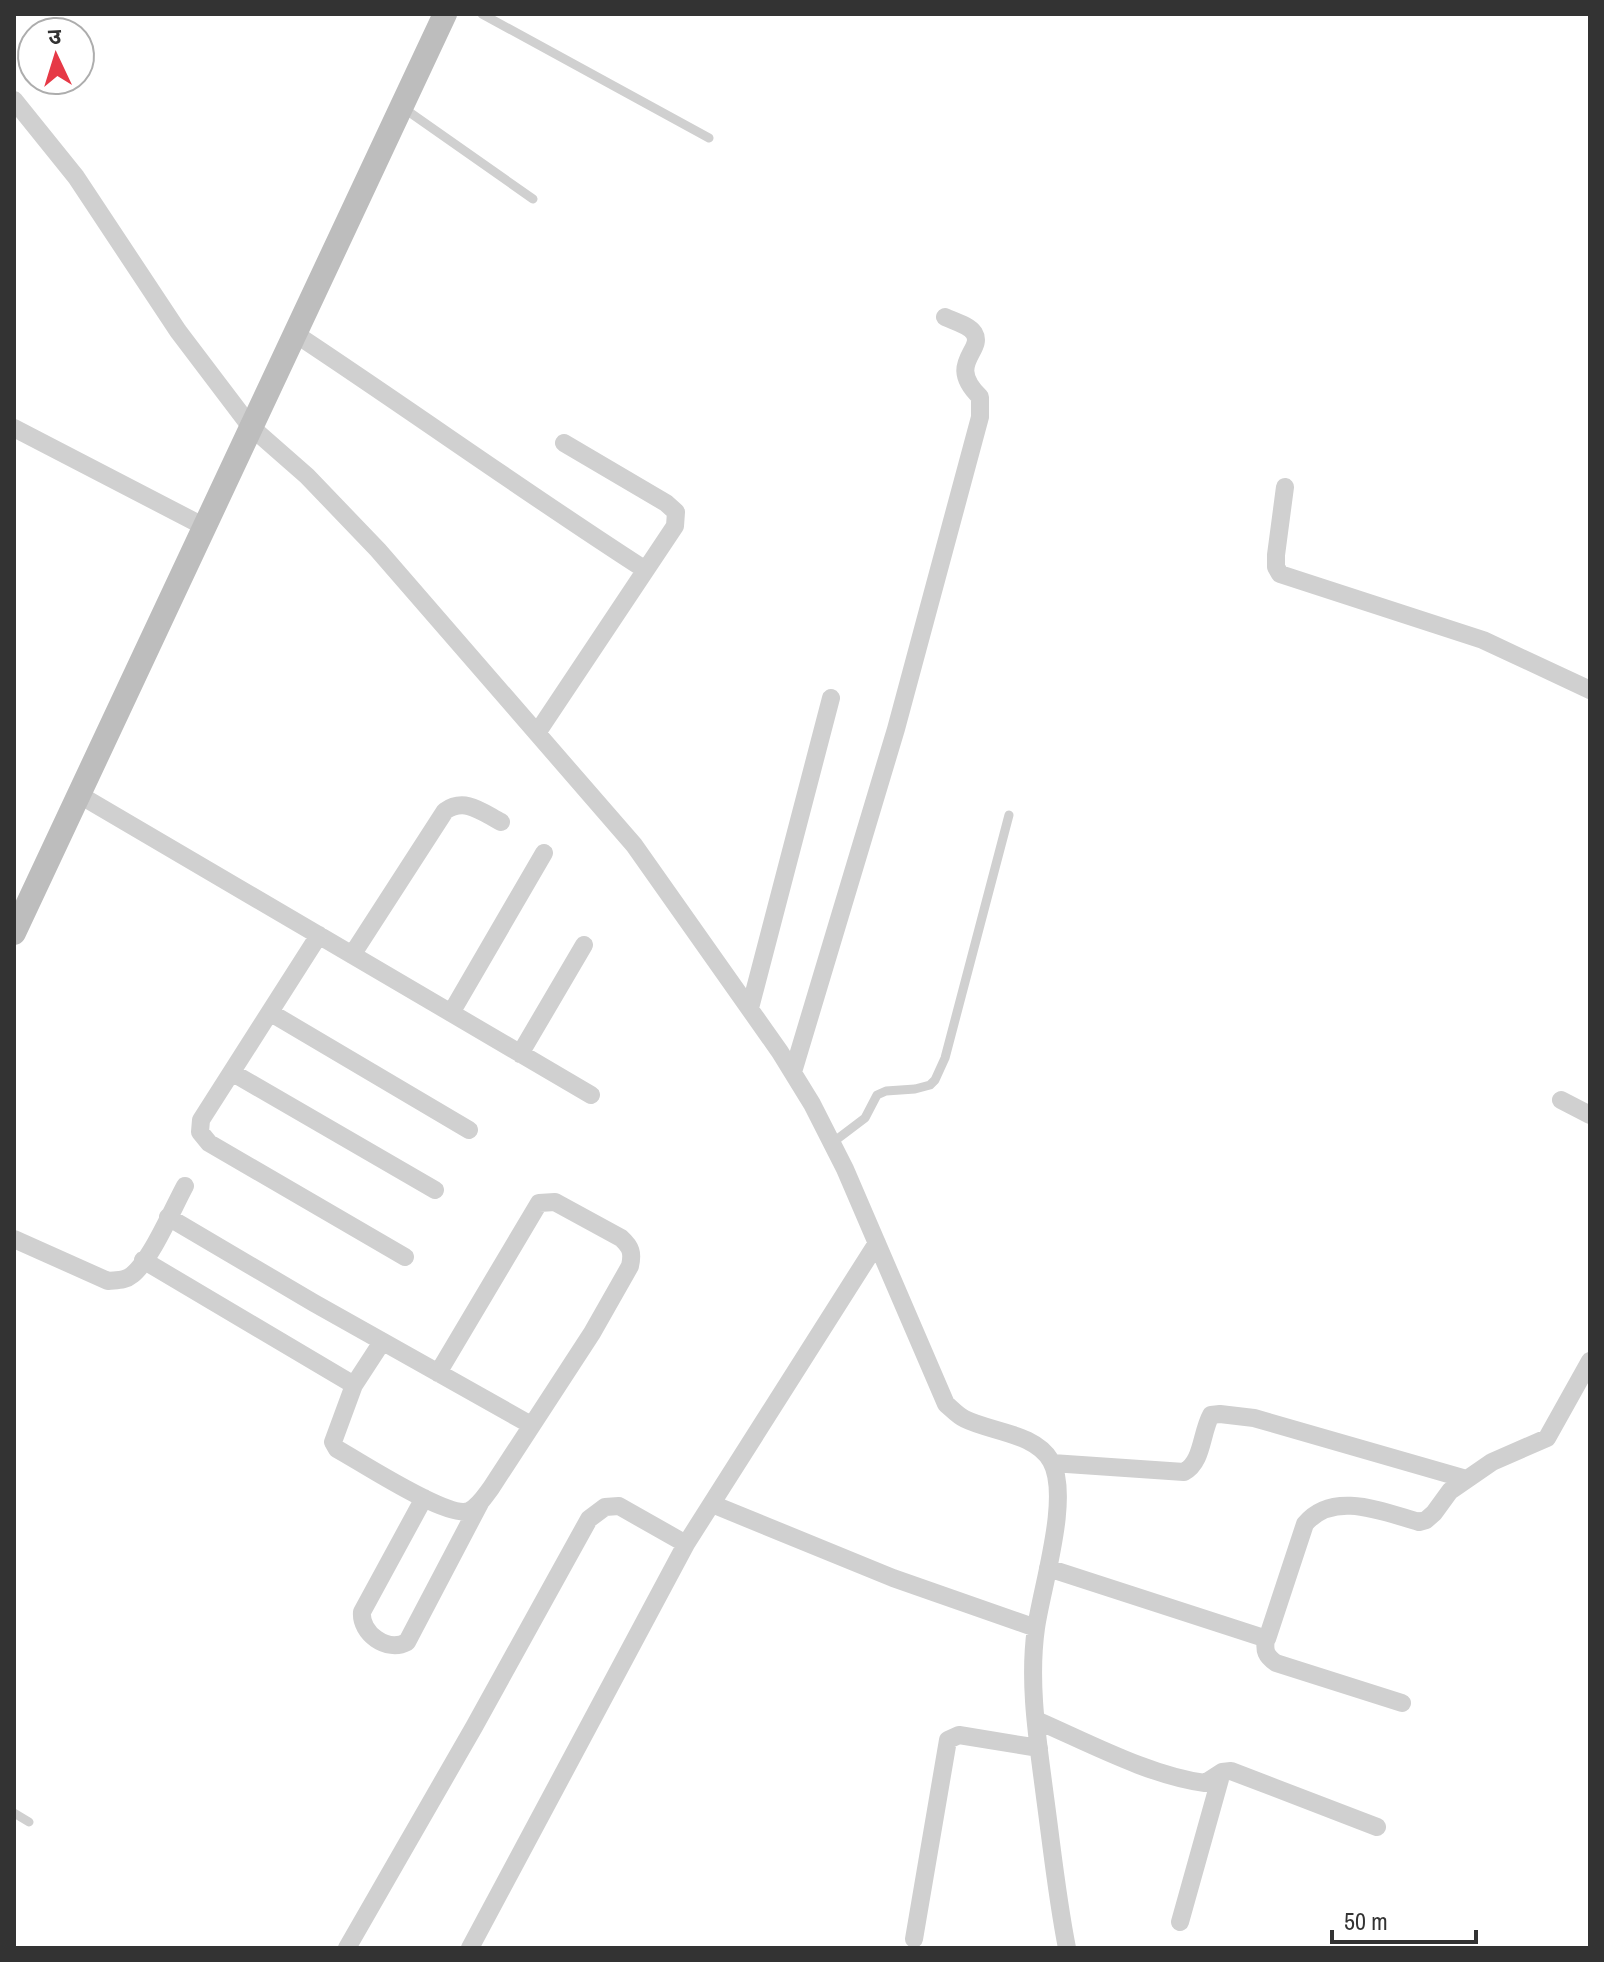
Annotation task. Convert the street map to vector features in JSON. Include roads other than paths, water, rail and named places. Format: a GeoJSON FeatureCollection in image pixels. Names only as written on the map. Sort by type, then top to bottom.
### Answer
{"type":"FeatureCollection","features":[{"type":"Feature","properties":{"kind":"street"},"geometry":{"type":"LineString","coordinates":[[14,933],[445,14]]}},
{"type":"Feature","properties":{"kind":"street"},"geometry":{"type":"LineString","coordinates":[[14,100],[76,177],[178,331],[250,426],[307,476],[378,550],[634,845],[793,1072],[832,1143],[946,1404],[962,1418],[1031,1443],[1044,1451],[1052,1463],[1058,1500],[1036,1628],[1033,1666],[1039,1748],[1067,1948]]}},
{"type":"Feature","properties":{"kind":"street"},"geometry":{"type":"LineString","coordinates":[[793,1072],[896,729],[980,417],[980,397],[967,384],[965,376],[975,334],[945,317]]}},
{"type":"Feature","properties":{"kind":"street"},"geometry":{"type":"LineString","coordinates":[[294,333],[531,496],[644,569]]}},
{"type":"Feature","properties":{"kind":"street"},"geometry":{"type":"LineString","coordinates":[[14,428],[203,526]]}},
{"type":"Feature","properties":{"kind":"street"},"geometry":{"type":"LineString","coordinates":[[537,733],[675,526],[676,512],[666,503],[564,443]]}},
{"type":"Feature","properties":{"kind":"street"},"geometry":{"type":"LineString","coordinates":[[1285,487],[1276,555],[1276,567],[1280,574],[1483,640],[1590,690]]}},
{"type":"Feature","properties":{"kind":"street"},"geometry":{"type":"LineString","coordinates":[[750,1008],[831,698]]}},
{"type":"Feature","properties":{"kind":"street"},"geometry":{"type":"LineString","coordinates":[[78,794],[591,1095]]}},
{"type":"Feature","properties":{"kind":"street"},"geometry":{"type":"LineString","coordinates":[[352,955],[445,811],[463,803],[501,822]]}},
{"type":"Feature","properties":{"kind":"street"},"geometry":{"type":"LineString","coordinates":[[451,1013],[544,853]]}},
{"type":"Feature","properties":{"kind":"street"},"geometry":{"type":"LineString","coordinates":[[319,935],[201,1120],[200,1132],[209,1143],[405,1257]]}},
{"type":"Feature","properties":{"kind":"street"},"geometry":{"type":"LineString","coordinates":[[520,1054],[584,945]]}},
{"type":"Feature","properties":{"kind":"street"},"geometry":{"type":"LineString","coordinates":[[271,1013],[469,1130]]}},
{"type":"Feature","properties":{"kind":"street"},"geometry":{"type":"LineString","coordinates":[[233,1073],[435,1190]]}},
{"type":"Feature","properties":{"kind":"street"},"geometry":{"type":"LineString","coordinates":[[1561,1100],[1590,1115]]}},
{"type":"Feature","properties":{"kind":"street"},"geometry":{"type":"LineString","coordinates":[[14,1239],[108,1281],[123,1280],[134,1274],[185,1186]]}},
{"type":"Feature","properties":{"kind":"street"},"geometry":{"type":"LineString","coordinates":[[424,1498],[362,1612],[361,1623],[365,1630],[387,1645],[399,1646],[407,1642],[480,1503],[592,1333],[630,1266],[633,1255],[630,1245],[555,1202],[539,1203],[438,1373]]}},
{"type":"Feature","properties":{"kind":"street"},"geometry":{"type":"LineString","coordinates":[[168,1217],[531,1425]]}},
{"type":"Feature","properties":{"kind":"street"},"geometry":{"type":"LineString","coordinates":[[470,1948],[686,1544],[877,1243]]}},
{"type":"Feature","properties":{"kind":"street"},"geometry":{"type":"LineString","coordinates":[[143,1260],[354,1385]]}},
{"type":"Feature","properties":{"kind":"street"},"geometry":{"type":"LineString","coordinates":[[382,1342],[354,1385],[336,1429],[333,1442],[337,1449],[440,1507],[459,1512],[471,1511],[480,1503]]}},
{"type":"Feature","properties":{"kind":"street"},"geometry":{"type":"LineString","coordinates":[[1402,1703],[1276,1663],[1267,1656],[1264,1648],[1266,1639],[1270,1636],[1305,1524],[1313,1514],[1346,1505],[1419,1522],[1426,1520],[1450,1491],[1466,1479],[1492,1462],[1547,1438],[1590,1361]]}},
{"type":"Feature","properties":{"kind":"street"},"geometry":{"type":"LineString","coordinates":[[1052,1463],[1184,1472],[1192,1468],[1211,1415],[1220,1414],[1254,1418],[1466,1479]]}},
{"type":"Feature","properties":{"kind":"street"},"geometry":{"type":"LineString","coordinates":[[712,1504],[893,1578],[1036,1628]]}},
{"type":"Feature","properties":{"kind":"street"},"geometry":{"type":"LineString","coordinates":[[347,1948],[589,1519],[605,1507],[619,1506],[686,1544]]}},
{"type":"Feature","properties":{"kind":"street"},"geometry":{"type":"LineString","coordinates":[[1048,1568],[1266,1639]]}},
{"type":"Feature","properties":{"kind":"street"},"geometry":{"type":"LineString","coordinates":[[1036,1720],[1192,1782],[1205,1783],[1222,1772],[1231,1771],[1377,1827]]}},
{"type":"Feature","properties":{"kind":"street"},"geometry":{"type":"LineString","coordinates":[[914,1939],[948,1740],[959,1735],[1039,1748]]}},
{"type":"Feature","properties":{"kind":"street"},"geometry":{"type":"LineString","coordinates":[[1180,1922],[1222,1772]]}},
{"type":"Feature","properties":{"kind":"lane"},"geometry":{"type":"LineString","coordinates":[[482,14],[709,138]]}},
{"type":"Feature","properties":{"kind":"lane"},"geometry":{"type":"LineString","coordinates":[[402,107],[533,199]]}},
{"type":"Feature","properties":{"kind":"lane"},"geometry":{"type":"LineString","coordinates":[[832,1143],[865,1118],[877,1095],[886,1091],[915,1089],[930,1085],[935,1080],[945,1058],[1009,815]]}},
{"type":"Feature","properties":{"kind":"lane"},"geometry":{"type":"LineString","coordinates":[[14,1813],[29,1822]]}}]}
